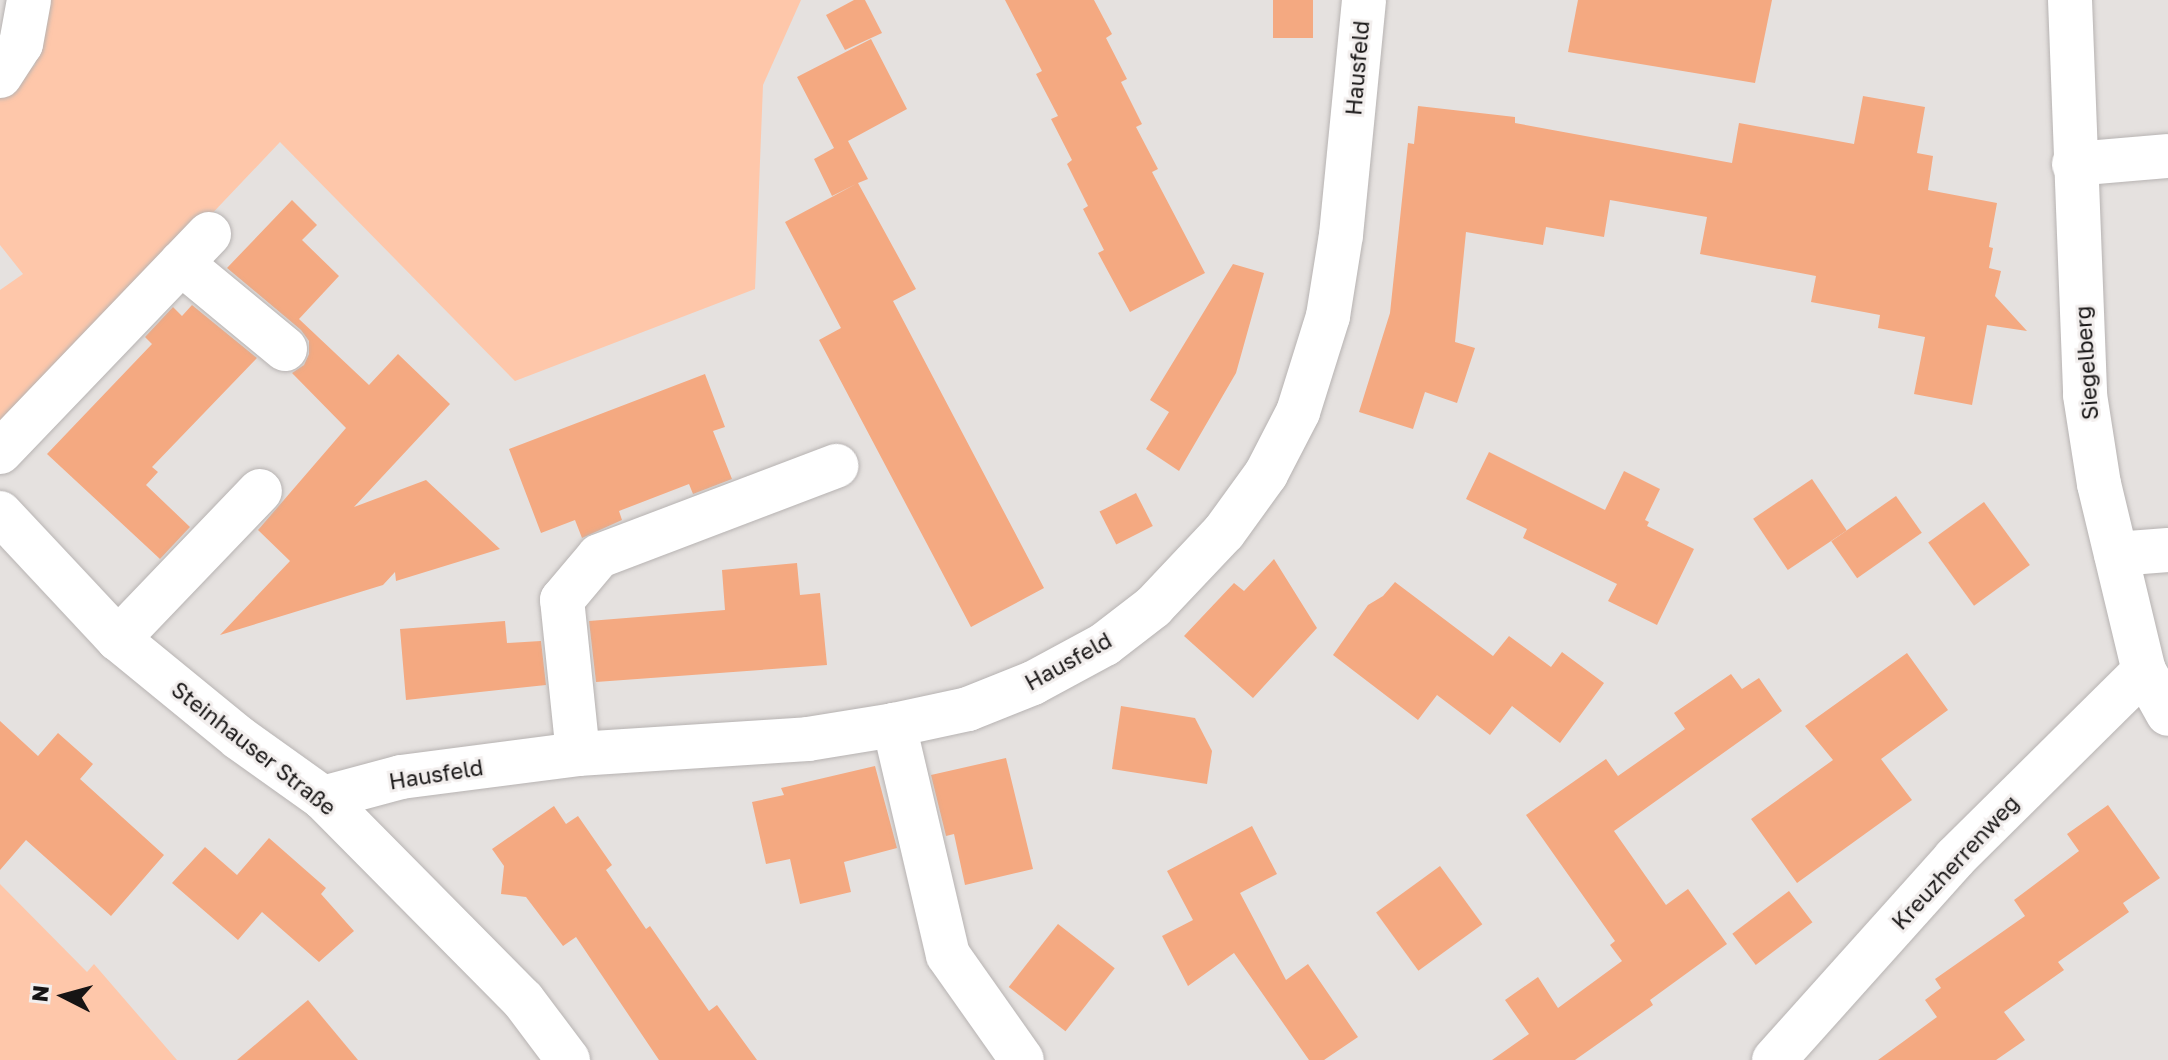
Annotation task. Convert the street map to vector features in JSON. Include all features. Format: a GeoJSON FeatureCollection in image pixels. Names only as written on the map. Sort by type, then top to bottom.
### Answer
{"type":"FeatureCollection","features":[{"type":"Feature","properties":{"kind":"street"},"geometry":{"type":"LineString","coordinates":[[0,76],[21,44],[29,0]]}},
{"type":"Feature","properties":{"kind":"street","name":"Hausfeld"},"geometry":{"type":"LineString","coordinates":[[323,798],[401,777],[578,754],[808,739],[894,725],[968,709],[1033,683],[1105,644],[1153,607],[1191,570],[1266,474],[1298,412],[1328,316],[1341,235],[1364,0]]}},
{"type":"Feature","properties":{"kind":"street","name":"Siegelberg"},"geometry":{"type":"LineString","coordinates":[[2070,0],[2085,395],[2099,484],[2144,671],[2168,714]]}},
{"type":"Feature","properties":{"kind":"street"},"geometry":{"type":"LineString","coordinates":[[2074,164],[2168,156]]}},
{"type":"Feature","properties":{"kind":"street"},"geometry":{"type":"LineString","coordinates":[[0,452],[195,248],[285,349]]}},
{"type":"Feature","properties":{"kind":"street"},"geometry":{"type":"LineString","coordinates":[[578,754],[562,600],[599,556],[836,466]]}},
{"type":"Feature","properties":{"kind":"street"},"geometry":{"type":"LineString","coordinates":[[118,639],[260,491]]}},
{"type":"Feature","properties":{"kind":"street","name":"Steinhauser Straße"},"geometry":{"type":"LineString","coordinates":[[0,513],[118,639],[239,738],[323,798],[523,1000],[568,1060]]}},
{"type":"Feature","properties":{"kind":"street"},"geometry":{"type":"LineString","coordinates":[[2116,554],[2168,550]]}},
{"type":"Feature","properties":{"kind":"street","name":"Kreuzherrenweg"},"geometry":{"type":"LineString","coordinates":[[1774,1060],[1955,858],[2144,671]]}},
{"type":"Feature","properties":{"kind":"street"},"geometry":{"type":"LineString","coordinates":[[894,725],[948,955],[1022,1060]]}},
{"type":"Feature","properties":{"kind":"shaded area"},"geometry":{"type":"Polygon","coordinates":[[[43,0],[801,0],[763,85],[755,289],[515,381],[280,142],[0,437],[0,290],[23,274],[0,245],[0,93],[35,65],[43,0]]]}},
{"type":"Feature","properties":{"kind":"shaded area"},"geometry":{"type":"Polygon","coordinates":[[[0,884],[87,972],[94,964],[177,1060],[0,1060],[0,884]]]}},
{"type":"Feature","properties":{"kind":"building"},"geometry":{"type":"Polygon","coordinates":[[[854,0],[865,0],[882,33],[845,50],[826,15],[854,0]]]}},
{"type":"Feature","properties":{"kind":"building"},"geometry":{"type":"Polygon","coordinates":[[[1005,0],[1094,0],[1112,34],[1106,38],[1127,79],[1121,82],[1142,124],[1136,127],[1158,169],[1152,172],[1205,273],[1130,312],[1098,253],[1104,250],[1083,209],[1088,206],[1067,164],[1072,160],[1051,119],[1058,116],[1036,74],[1042,71],[1005,0]]]}},
{"type":"Feature","properties":{"kind":"building"},"geometry":{"type":"Polygon","coordinates":[[[1273,0],[1313,0],[1313,38],[1273,38],[1273,0]]]}},
{"type":"Feature","properties":{"kind":"building"},"geometry":{"type":"Polygon","coordinates":[[[1578,0],[1772,0],[1755,83],[1568,52],[1578,0]]]}},
{"type":"Feature","properties":{"kind":"building"},"geometry":{"type":"Polygon","coordinates":[[[871,39],[907,109],[848,141],[868,179],[858,183],[916,289],[893,301],[1044,588],[971,627],[819,340],[841,328],[785,222],[856,184],[832,196],[814,159],[834,148],[797,77],[871,39]]]}},
{"type":"Feature","properties":{"kind":"building"},"geometry":{"type":"Polygon","coordinates":[[[1863,96],[1925,107],[1917,153],[1933,156],[1928,190],[1997,203],[1989,247],[1993,248],[1989,268],[2001,271],[1995,296],[2027,331],[1987,325],[1972,405],[1914,394],[1925,337],[1878,328],[1880,315],[1811,302],[1816,276],[1700,254],[1707,217],[1610,200],[1604,237],[1546,227],[1543,245],[1466,232],[1455,342],[1475,348],[1457,403],[1425,392],[1413,429],[1359,412],[1390,313],[1408,143],[1414,144],[1418,106],[1515,117],[1515,123],[1732,163],[1739,123],[1854,144],[1863,96]]]}},
{"type":"Feature","properties":{"kind":"building"},"geometry":{"type":"Polygon","coordinates":[[[292,200],[317,225],[302,240],[339,276],[299,319],[369,385],[398,354],[450,404],[354,507],[426,480],[500,549],[396,581],[395,572],[383,585],[220,635],[290,561],[258,530],[346,428],[292,373],[304,365],[309,354],[309,341],[301,330],[227,268],[292,200]]]}},
{"type":"Feature","properties":{"kind":"building"},"geometry":{"type":"Polygon","coordinates":[[[1233,264],[1264,273],[1236,373],[1179,471],[1146,449],[1169,412],[1150,400],[1233,264]]]}},
{"type":"Feature","properties":{"kind":"building"},"geometry":{"type":"Polygon","coordinates":[[[192,305],[257,358],[152,467],[158,472],[146,485],[190,527],[160,559],[47,454],[152,344],[145,337],[173,307],[182,316],[192,305]]]}},
{"type":"Feature","properties":{"kind":"building"},"geometry":{"type":"Polygon","coordinates":[[[705,374],[725,427],[713,431],[732,479],[693,494],[689,484],[619,511],[622,520],[582,538],[575,520],[541,533],[509,449],[705,374]]]}},
{"type":"Feature","properties":{"kind":"building"},"geometry":{"type":"Polygon","coordinates":[[[1489,452],[1605,510],[1624,471],[1660,489],[1645,520],[1649,522],[1647,526],[1694,549],[1657,625],[1608,601],[1617,584],[1523,538],[1527,529],[1466,499],[1489,452]]]}},
{"type":"Feature","properties":{"kind":"building"},"geometry":{"type":"Polygon","coordinates":[[[1812,479],[1847,530],[1788,570],[1753,519],[1812,479]]]}},
{"type":"Feature","properties":{"kind":"building"},"geometry":{"type":"Polygon","coordinates":[[[1136,493],[1153,526],[1116,545],[1099,512],[1136,493]]]}},
{"type":"Feature","properties":{"kind":"building"},"geometry":{"type":"Polygon","coordinates":[[[1896,496],[1922,533],[1857,578],[1831,541],[1896,496]]]}},
{"type":"Feature","properties":{"kind":"building"},"geometry":{"type":"Polygon","coordinates":[[[1984,502],[2030,565],[1974,606],[1928,543],[1984,502]]]}},
{"type":"Feature","properties":{"kind":"building"},"geometry":{"type":"Polygon","coordinates":[[[1274,559],[1317,628],[1253,698],[1184,636],[1234,583],[1244,591],[1274,559]]]}},
{"type":"Feature","properties":{"kind":"building"},"geometry":{"type":"Polygon","coordinates":[[[797,563],[800,595],[820,593],[827,665],[596,682],[589,621],[725,610],[722,570],[797,563]]]}},
{"type":"Feature","properties":{"kind":"building"},"geometry":{"type":"Polygon","coordinates":[[[1395,582],[1493,656],[1509,636],[1551,667],[1562,652],[1604,683],[1560,743],[1512,706],[1490,735],[1437,695],[1418,720],[1333,655],[1368,605],[1383,596],[1395,582]]]}},
{"type":"Feature","properties":{"kind":"building"},"geometry":{"type":"Polygon","coordinates":[[[505,621],[507,643],[541,641],[546,685],[406,700],[400,629],[505,621]]]}},
{"type":"Feature","properties":{"kind":"building"},"geometry":{"type":"Polygon","coordinates":[[[1907,653],[1948,710],[1881,759],[1912,800],[1797,883],[1751,819],[1833,760],[1805,726],[1907,653]]]}},
{"type":"Feature","properties":{"kind":"building"},"geometry":{"type":"Polygon","coordinates":[[[1731,674],[1742,689],[1759,678],[1782,711],[1614,831],[1666,905],[1688,889],[1727,944],[1650,1000],[1653,1005],[1575,1060],[1492,1060],[1529,1034],[1505,1000],[1538,977],[1558,1008],[1622,961],[1610,945],[1615,941],[1526,815],[1606,759],[1618,776],[1685,729],[1674,713],[1731,674]]]}},
{"type":"Feature","properties":{"kind":"building"},"geometry":{"type":"Polygon","coordinates":[[[1121,706],[1195,718],[1212,751],[1207,784],[1112,769],[1121,706]]]}},
{"type":"Feature","properties":{"kind":"building"},"geometry":{"type":"Polygon","coordinates":[[[0,721],[38,756],[58,733],[93,764],[80,779],[164,855],[111,916],[26,840],[0,870],[0,721]]]}},
{"type":"Feature","properties":{"kind":"building"},"geometry":{"type":"Polygon","coordinates":[[[1006,758],[1033,869],[965,885],[954,834],[946,836],[931,775],[1006,758]]]}},
{"type":"Feature","properties":{"kind":"building"},"geometry":{"type":"Polygon","coordinates":[[[875,766],[897,848],[844,862],[851,892],[800,904],[790,859],[766,864],[752,802],[784,795],[781,788],[875,766]]]}},
{"type":"Feature","properties":{"kind":"building"},"geometry":{"type":"Polygon","coordinates":[[[2108,805],[2160,878],[2123,903],[2129,912],[2058,962],[2064,970],[2004,1012],[2025,1040],[1996,1060],[1878,1060],[1937,1017],[1925,1000],[1941,988],[1935,979],[2025,916],[2014,900],[2079,851],[2067,834],[2108,805]]]}},
{"type":"Feature","properties":{"kind":"building"},"geometry":{"type":"Polygon","coordinates":[[[554,806],[566,824],[578,816],[612,865],[606,870],[646,929],[650,926],[709,1011],[717,1005],[757,1060],[659,1060],[576,937],[563,946],[526,897],[501,894],[504,866],[492,849],[554,806]]]}},
{"type":"Feature","properties":{"kind":"building"},"geometry":{"type":"Polygon","coordinates":[[[1252,826],[1277,874],[1240,893],[1286,980],[1308,964],[1358,1037],[1324,1060],[1309,1060],[1234,953],[1188,986],[1162,936],[1193,920],[1167,871],[1252,826]]]}},
{"type":"Feature","properties":{"kind":"building"},"geometry":{"type":"Polygon","coordinates":[[[269,838],[326,888],[321,894],[354,931],[319,962],[262,912],[238,940],[172,883],[205,847],[237,875],[269,838]]]}},
{"type":"Feature","properties":{"kind":"building"},"geometry":{"type":"Polygon","coordinates":[[[1440,866],[1482,924],[1418,971],[1376,912],[1440,866]]]}},
{"type":"Feature","properties":{"kind":"building"},"geometry":{"type":"Polygon","coordinates":[[[1789,891],[1812,922],[1756,965],[1732,934],[1789,891]]]}},
{"type":"Feature","properties":{"kind":"building"},"geometry":{"type":"Polygon","coordinates":[[[1058,924],[1115,968],[1065,1031],[1009,987],[1058,924]]]}},
{"type":"Feature","properties":{"kind":"building"},"geometry":{"type":"Polygon","coordinates":[[[308,1000],[358,1060],[237,1060],[308,1000]]]}}]}
